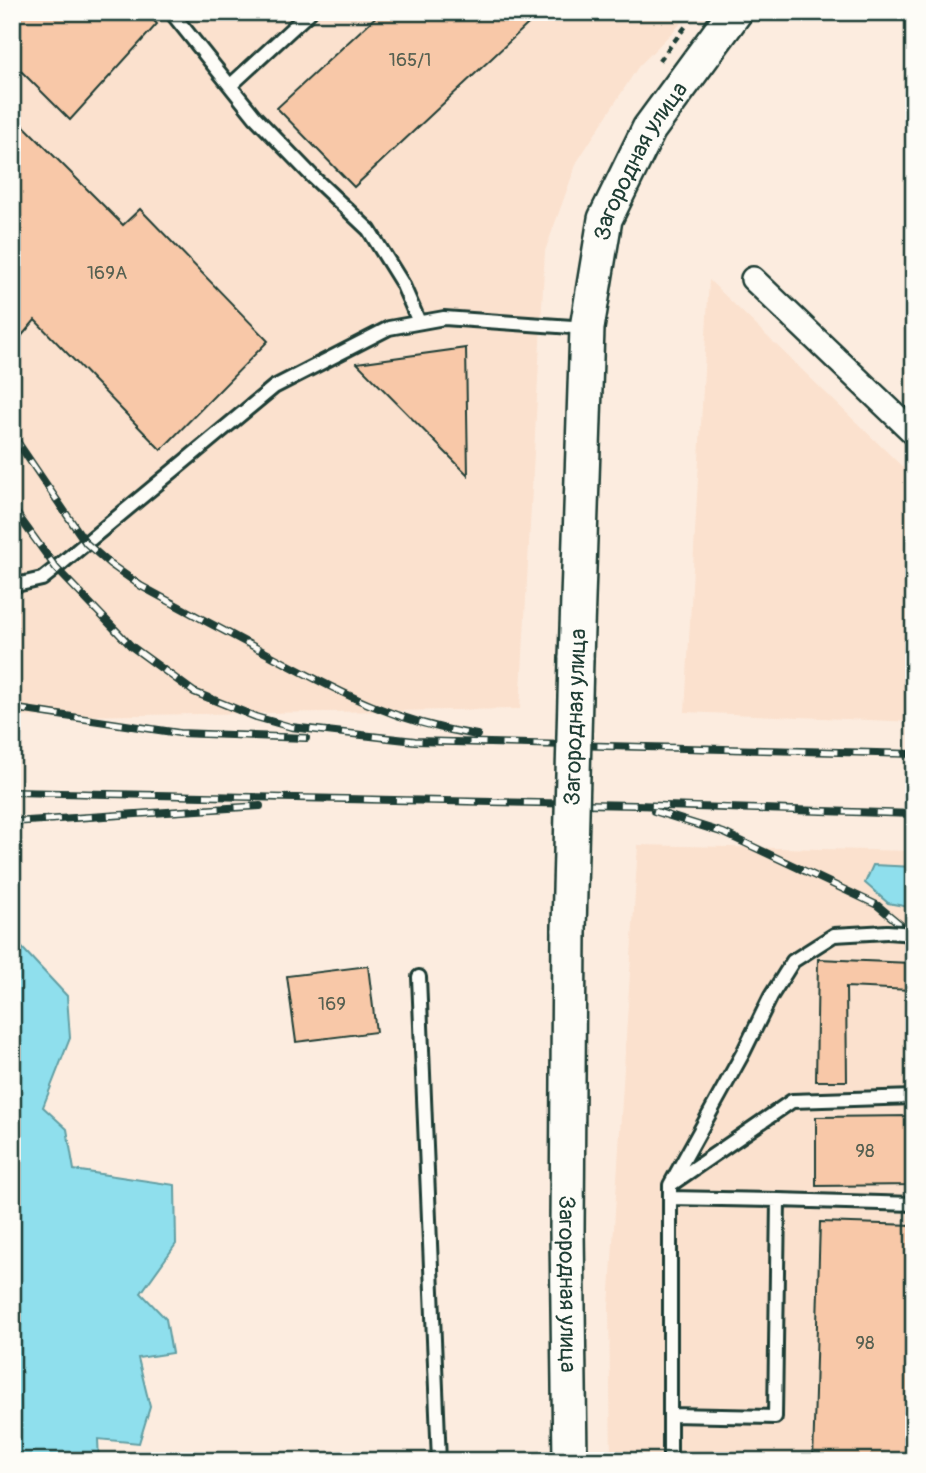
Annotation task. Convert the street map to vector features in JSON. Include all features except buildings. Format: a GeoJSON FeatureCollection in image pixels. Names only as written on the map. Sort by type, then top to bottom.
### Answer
{"type":"FeatureCollection","features":[{"type":"Feature","properties":{"kind":"main road","name":"Загородная улица"},"geometry":{"type":"LineString","coordinates":[[570,1461],[567,1231],[569,929],[587,328],[604,219],[649,129],[734,12]]}},
{"type":"Feature","properties":{"kind":"street"},"geometry":{"type":"LineString","coordinates":[[753,279],[914,433]]}},
{"type":"Feature","properties":{"kind":"lane"},"geometry":{"type":"LineString","coordinates":[[171,12],[255,117],[369,230],[402,283],[419,323]]}},
{"type":"Feature","properties":{"kind":"lane"},"geometry":{"type":"LineString","coordinates":[[231,85],[310,12]]}},
{"type":"Feature","properties":{"kind":"lane"},"geometry":{"type":"LineString","coordinates":[[12,586],[42,579],[275,387],[389,328],[444,318],[587,328]]}},
{"type":"Feature","properties":{"kind":"lane"},"geometry":{"type":"LineString","coordinates":[[670,1461],[670,1191],[771,996],[793,961],[834,935],[887,932],[914,934]]}},
{"type":"Feature","properties":{"kind":"lane"},"geometry":{"type":"LineString","coordinates":[[419,977],[439,1461]]}},
{"type":"Feature","properties":{"kind":"lane"},"geometry":{"type":"LineString","coordinates":[[670,1191],[792,1101],[914,1097]]}},
{"type":"Feature","properties":{"kind":"lane"},"geometry":{"type":"LineString","coordinates":[[670,1191],[778,1200],[914,1204]]}},
{"type":"Feature","properties":{"kind":"lane"},"geometry":{"type":"LineString","coordinates":[[670,1415],[775,1417],[778,1200]]}},
{"type":"Feature","properties":{"kind":"shaded area"},"geometry":{"type":"Polygon","coordinates":[[[12,12],[692,12],[638,67],[577,162],[545,251],[520,709],[12,717],[12,12]]]}},
{"type":"Feature","properties":{"kind":"shaded area"},"geometry":{"type":"Polygon","coordinates":[[[709,280],[914,478],[914,722],[685,712],[709,280]]]}},
{"type":"Feature","properties":{"kind":"shaded area"},"geometry":{"type":"Polygon","coordinates":[[[638,845],[914,851],[914,1461],[611,1461],[609,1307],[638,845]]]}},
{"type":"Feature","properties":{"kind":"water"},"geometry":{"type":"Polygon","coordinates":[[[873,865],[914,867],[914,908],[888,903],[865,883],[873,865]]]}},
{"type":"Feature","properties":{"kind":"water"},"geometry":{"type":"Polygon","coordinates":[[[12,937],[67,996],[70,1038],[43,1107],[67,1129],[74,1170],[175,1185],[176,1244],[141,1293],[166,1319],[172,1353],[138,1358],[150,1407],[139,1443],[98,1439],[99,1461],[12,1461],[12,937]]]}},
{"type":"Feature","properties":{"kind":"railway"},"geometry":{"type":"LineString","coordinates":[[12,434],[86,543],[141,586],[369,704],[420,722],[477,735]]}},
{"type":"Feature","properties":{"kind":"railway"},"geometry":{"type":"LineString","coordinates":[[12,507],[56,568],[131,646],[194,692],[256,717],[291,727],[415,741],[914,754]]}},
{"type":"Feature","properties":{"kind":"railway"},"geometry":{"type":"LineString","coordinates":[[12,708],[179,733],[306,738]]}},
{"type":"Feature","properties":{"kind":"railway"},"geometry":{"type":"LineString","coordinates":[[12,792],[635,805],[914,814]]}},
{"type":"Feature","properties":{"kind":"railway"},"geometry":{"type":"LineString","coordinates":[[12,822],[260,806]]}},
{"type":"Feature","properties":{"kind":"railway"},"geometry":{"type":"LineString","coordinates":[[654,811],[724,833],[877,905],[914,936]]}}]}
